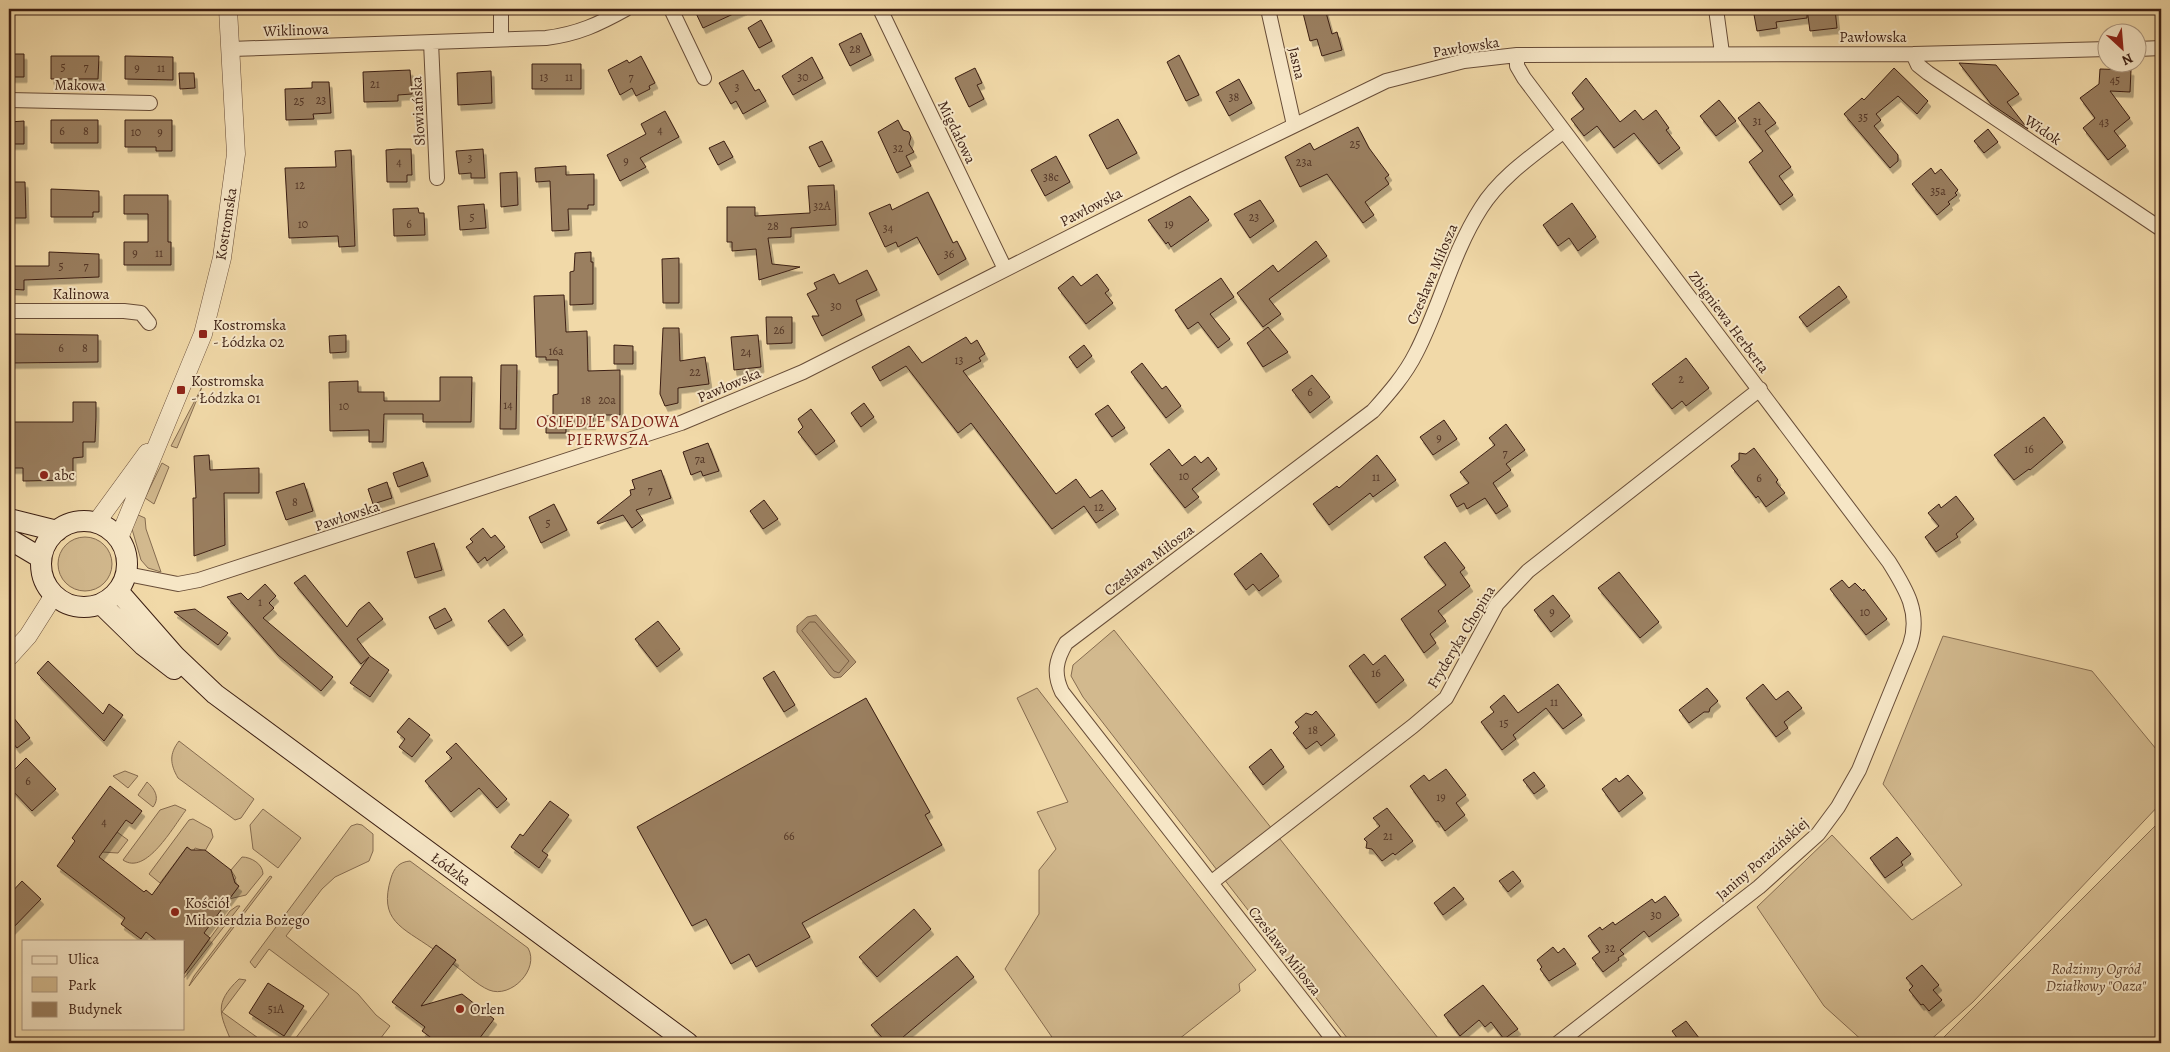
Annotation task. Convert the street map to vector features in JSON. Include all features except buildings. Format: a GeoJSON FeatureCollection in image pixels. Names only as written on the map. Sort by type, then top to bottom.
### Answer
{"type":"FeatureCollection","features":[{"type":"Feature","properties":{"kind":"main road"},"geometry":{"type":"LineString","coordinates":[[9,519],[57,531]]}},
{"type":"Feature","properties":{"kind":"main road"},"geometry":{"type":"LineString","coordinates":[[80,521],[105,526],[119,538],[127,559],[122,582],[101,604],[82,607],[72,605],[54,595],[42,574],[41,558],[44,548],[57,531],[80,521]]}},
{"type":"Feature","properties":{"kind":"main road"},"geometry":{"type":"LineString","coordinates":[[9,539],[41,558]]}},
{"type":"Feature","properties":{"kind":"main road","name":"Łódzka"},"geometry":{"type":"LineString","coordinates":[[122,582],[175,656],[215,694],[688,1043]]}},
{"type":"Feature","properties":{"kind":"main road","name":"Łódzka"},"geometry":{"type":"LineString","coordinates":[[101,604],[143,645],[203,690],[215,694]]}},
{"type":"Feature","properties":{"kind":"street","name":"Kostromska"},"geometry":{"type":"LineString","coordinates":[[119,538],[203,334],[222,258],[236,154],[228,9]]}},
{"type":"Feature","properties":{"kind":"street"},"geometry":{"type":"LineString","coordinates":[[501,9],[501,39]]}},
{"type":"Feature","properties":{"kind":"street","name":"Wiklinowa"},"geometry":{"type":"LineString","coordinates":[[231,49],[570,35],[592,27],[626,9]]}},
{"type":"Feature","properties":{"kind":"street"},"geometry":{"type":"LineString","coordinates":[[671,9],[704,78]]}},
{"type":"Feature","properties":{"kind":"street","name":"Migdałowa"},"geometry":{"type":"LineString","coordinates":[[880,9],[1005,269]]}},
{"type":"Feature","properties":{"kind":"street","name":"Jasna"},"geometry":{"type":"LineString","coordinates":[[1268,9],[1294,125]]}},
{"type":"Feature","properties":{"kind":"street"},"geometry":{"type":"LineString","coordinates":[[1716,9],[1722,53]]}},
{"type":"Feature","properties":{"kind":"street","name":"Słowiańska"},"geometry":{"type":"LineString","coordinates":[[431,42],[437,178]]}},
{"type":"Feature","properties":{"kind":"street"},"geometry":{"type":"LineString","coordinates":[[2148,49],[2161,48]]}},
{"type":"Feature","properties":{"kind":"street","name":"Pawłowska"},"geometry":{"type":"LineString","coordinates":[[122,582],[178,584],[199,580],[681,423],[803,372],[1005,269],[1386,81],[1464,61],[1517,55],[1913,54],[2098,50]]}},
{"type":"Feature","properties":{"kind":"street","name":"Widok"},"geometry":{"type":"LineString","coordinates":[[1913,54],[1918,65],[1928,73],[2161,229]]}},
{"type":"Feature","properties":{"kind":"street","name":"Zbigniewa Herberta"},"geometry":{"type":"LineString","coordinates":[[1517,55],[1520,71],[1564,131],[1889,562],[1905,589],[1913,610]]}},
{"type":"Feature","properties":{"kind":"street","name":"Makowa"},"geometry":{"type":"LineString","coordinates":[[9,100],[150,103]]}},
{"type":"Feature","properties":{"kind":"street","name":"Czesława Miłosza"},"geometry":{"type":"LineString","coordinates":[[1336,1043],[1062,692],[1055,670],[1066,643],[1373,411],[1402,377],[1417,352],[1469,229],[1481,208],[1496,188],[1564,131]]}},
{"type":"Feature","properties":{"kind":"street","name":"Kalinowa"},"geometry":{"type":"LineString","coordinates":[[9,311],[124,311],[142,313],[148,323]]}},
{"type":"Feature","properties":{"kind":"street","name":"Fryderyka Chopina"},"geometry":{"type":"LineString","coordinates":[[1212,882],[1413,726],[1446,698],[1496,604],[1528,571],[1760,389]]}},
{"type":"Feature","properties":{"kind":"street","name":"Kostromska"},"geometry":{"type":"LineString","coordinates":[[96,523],[163,430]]}},
{"type":"Feature","properties":{"kind":"street"},"geometry":{"type":"LineString","coordinates":[[9,657],[28,636],[54,595]]}},
{"type":"Feature","properties":{"kind":"street","name":"Janiny Porazińskiej"},"geometry":{"type":"LineString","coordinates":[[1558,1043],[1752,892],[1818,834],[1838,807],[1859,770],[1910,645],[1914,632],[1913,610]]}},
{"type":"Feature","properties":{"kind":"green space"},"geometry":{"type":"Polygon","coordinates":[[[202,387],[177,448],[171,446],[202,387]]]}},
{"type":"Feature","properties":{"kind":"green space"},"geometry":{"type":"Polygon","coordinates":[[[162,463],[169,467],[154,504],[145,498],[162,463]]]}},
{"type":"Feature","properties":{"kind":"green space"},"geometry":{"type":"Polygon","coordinates":[[[136,514],[145,518],[146,529],[161,572],[148,568],[141,560],[132,529],[136,514]]]}},
{"type":"Feature","properties":{"kind":"green space"},"geometry":{"type":"Polygon","coordinates":[[[80,537],[90,537],[100,541],[108,549],[112,564],[108,579],[100,587],[90,591],[80,591],[70,587],[62,579],[58,569],[58,559],[62,549],[70,541],[80,537]]]}},
{"type":"Feature","properties":{"kind":"green space"},"geometry":{"type":"Polygon","coordinates":[[[1114,630],[1442,1043],[1351,1043],[1083,697],[1071,676],[1073,665],[1114,630]]]}},
{"type":"Feature","properties":{"kind":"green space"},"geometry":{"type":"Polygon","coordinates":[[[1943,636],[2092,671],[2161,755],[2161,803],[1973,1002],[1927,1043],[1865,1043],[1824,1006],[1757,907],[1832,835],[1912,920],[1962,885],[1883,784],[1943,636]]]}},
{"type":"Feature","properties":{"kind":"green space"},"geometry":{"type":"Polygon","coordinates":[[[1037,688],[1256,970],[1239,984],[1240,991],[1174,1043],[1056,1043],[1005,969],[1039,914],[1039,870],[1056,849],[1037,812],[1068,802],[1017,698],[1037,688]]]}},
{"type":"Feature","properties":{"kind":"green space"},"geometry":{"type":"Polygon","coordinates":[[[179,741],[254,799],[241,818],[235,820],[178,778],[173,768],[172,755],[179,741]]]}},
{"type":"Feature","properties":{"kind":"green space"},"geometry":{"type":"Polygon","coordinates":[[[125,771],[138,776],[128,788],[113,776],[125,771]]]}},
{"type":"Feature","properties":{"kind":"green space"},"geometry":{"type":"Polygon","coordinates":[[[147,782],[156,794],[153,807],[138,795],[147,782]]]}},
{"type":"Feature","properties":{"kind":"green space"},"geometry":{"type":"Polygon","coordinates":[[[175,805],[186,810],[166,838],[150,856],[132,863],[123,860],[160,810],[175,805]]]}},
{"type":"Feature","properties":{"kind":"green space"},"geometry":{"type":"Polygon","coordinates":[[[263,809],[301,838],[278,868],[253,849],[250,825],[263,809]]]}},
{"type":"Feature","properties":{"kind":"green space"},"geometry":{"type":"Polygon","coordinates":[[[193,819],[211,829],[213,837],[205,851],[195,848],[193,852],[187,847],[160,883],[149,874],[189,820],[193,819]]]}},
{"type":"Feature","properties":{"kind":"green space","name":"Rodzinny Ogród Działkowy \"Oaza\""},"geometry":{"type":"Polygon","coordinates":[[[2161,820],[2161,1043],[1938,1043],[2161,820]]]}},
{"type":"Feature","properties":{"kind":"green space"},"geometry":{"type":"Polygon","coordinates":[[[362,825],[373,834],[373,851],[369,861],[335,877],[322,889],[286,936],[358,994],[376,1015],[390,1026],[377,1043],[292,1043],[329,994],[269,949],[255,968],[250,962],[351,826],[362,825]]]}},
{"type":"Feature","properties":{"kind":"green space"},"geometry":{"type":"Polygon","coordinates":[[[117,832],[128,840],[118,853],[102,852],[117,832]]]}},
{"type":"Feature","properties":{"kind":"green space"},"geometry":{"type":"Polygon","coordinates":[[[242,857],[256,862],[261,867],[263,874],[246,895],[229,899],[239,886],[233,881],[236,878],[231,870],[242,857]]]}},
{"type":"Feature","properties":{"kind":"green space"},"geometry":{"type":"Polygon","coordinates":[[[410,861],[528,948],[531,956],[530,965],[527,973],[521,980],[506,990],[497,992],[484,988],[453,964],[456,960],[436,945],[433,949],[396,921],[390,914],[388,904],[391,878],[398,866],[410,861]]]}},
{"type":"Feature","properties":{"kind":"green space"},"geometry":{"type":"Polygon","coordinates":[[[270,876],[272,877],[189,986],[194,976],[270,876]]]}},
{"type":"Feature","properties":{"kind":"green space"},"geometry":{"type":"Polygon","coordinates":[[[240,906],[185,977],[185,970],[230,911],[240,906]]]}},
{"type":"Feature","properties":{"kind":"green space"},"geometry":{"type":"Polygon","coordinates":[[[239,979],[246,980],[222,1012],[265,1043],[232,1043],[221,1010],[225,995],[239,979]]]}},
{"type":"Feature","properties":{"kind":"water"},"geometry":{"type":"Polygon","coordinates":[[[816,615],[856,662],[841,677],[834,678],[830,675],[797,632],[797,626],[807,617],[816,615]]]}},
{"type":"Feature","properties":{"kind":"place","name":"Kostromska - Łódzka 02"},"geometry":{"type":"Point","coordinates":[203,334]}},
{"type":"Feature","properties":{"kind":"place","name":"Kostromska - Łódzka 01"},"geometry":{"type":"Point","coordinates":[181,390]}},
{"type":"Feature","properties":{"kind":"place","name":"abc"},"geometry":{"type":"Point","coordinates":[44,475]}},
{"type":"Feature","properties":{"kind":"place","name":"Kościół Miłosierdzia Bożego"},"geometry":{"type":"Point","coordinates":[175,912]}},
{"type":"Feature","properties":{"kind":"place","name":"Orlen"},"geometry":{"type":"Point","coordinates":[460,1009]}},
{"type":"Feature","properties":{"kind":"district","name":"OSIEDLE SADOWA PIERWSZA"},"geometry":{"type":"Point","coordinates":[608,430]}}]}
